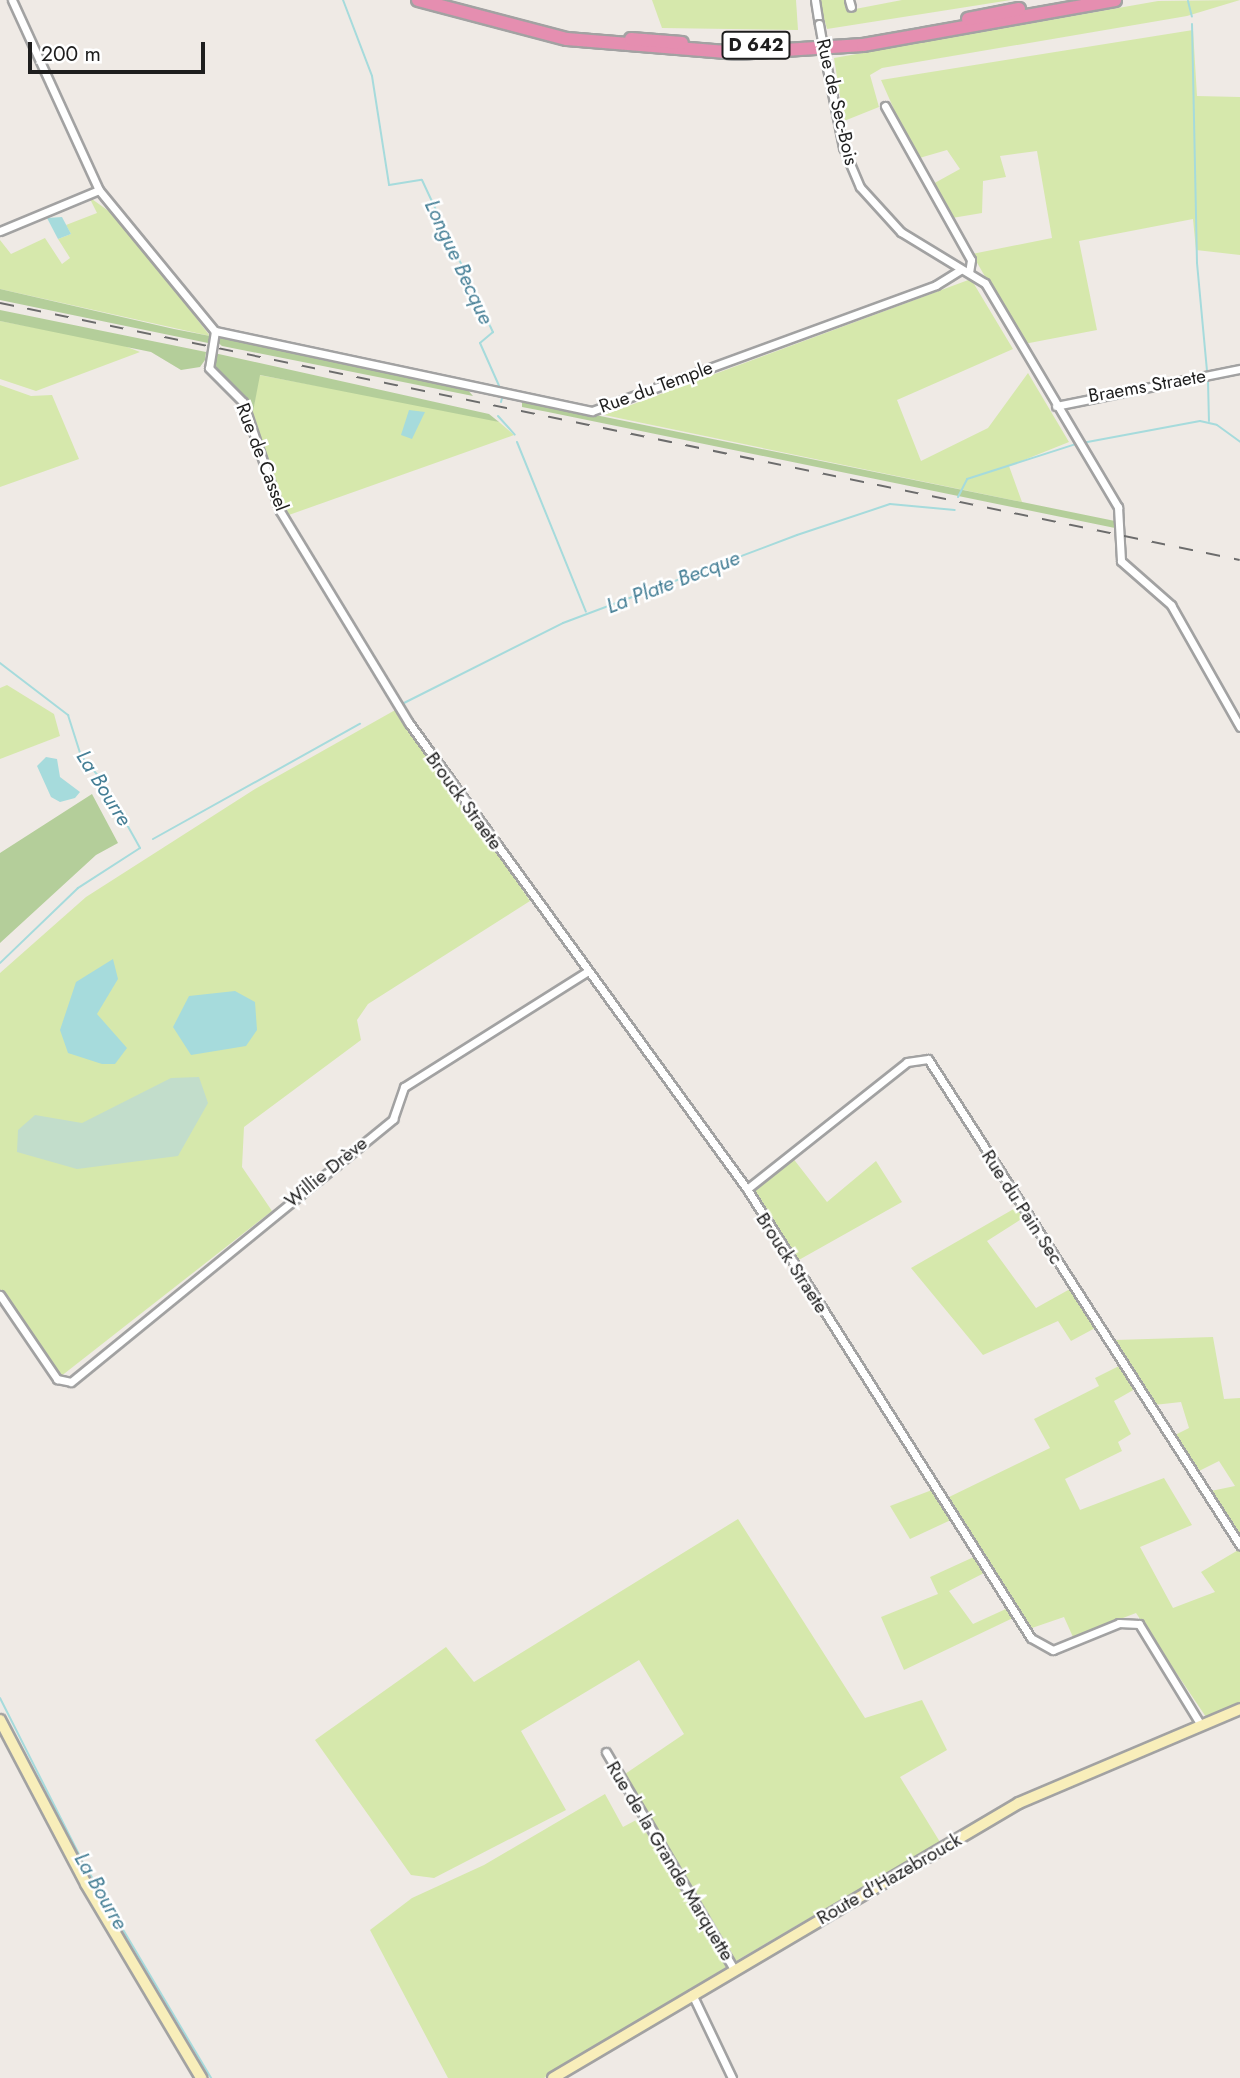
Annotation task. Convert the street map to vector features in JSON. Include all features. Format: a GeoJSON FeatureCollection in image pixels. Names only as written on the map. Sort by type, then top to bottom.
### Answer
{"type":"FeatureCollection","features":[{"type":"Feature","properties":{"kind":"highway","name":"D 642"},"geometry":{"type":"LineString","coordinates":[[418,0],[555,37],[726,53],[863,45],[1115,0]]}},
{"type":"Feature","properties":{"kind":"highway","name":"D 642"},"geometry":{"type":"LineString","coordinates":[[445,0],[581,33],[741,45],[876,35],[1068,0]]}},
{"type":"Feature","properties":{"kind":"street"},"geometry":{"type":"LineString","coordinates":[[12,0],[99,190],[215,331]]}},
{"type":"Feature","properties":{"kind":"street","name":"Rue de Sec-Bois"},"geometry":{"type":"LineString","coordinates":[[815,0],[845,154],[867,197],[901,232],[960,270],[969,272]]}},
{"type":"Feature","properties":{"kind":"street"},"geometry":{"type":"LineString","coordinates":[[884,106],[971,260],[969,272],[985,283],[1121,514],[1121,561],[1171,605],[1240,727]]}},
{"type":"Feature","properties":{"kind":"street"},"geometry":{"type":"LineString","coordinates":[[0,231],[99,190]]}},
{"type":"Feature","properties":{"kind":"street","name":"Rue du Temple"},"geometry":{"type":"LineString","coordinates":[[215,331],[592,411],[936,285],[960,270]]}},
{"type":"Feature","properties":{"kind":"street","name":"Rue de Cassel"},"geometry":{"type":"LineString","coordinates":[[215,331],[209,368],[245,406],[280,511],[398,706]]}},
{"type":"Feature","properties":{"kind":"street","name":"Braems Straete"},"geometry":{"type":"LineString","coordinates":[[1056,406],[1240,369]]}},
{"type":"Feature","properties":{"kind":"street","name":"Brouck Straete"},"geometry":{"type":"LineString","coordinates":[[398,706],[747,1189],[1032,1641],[1053,1650],[1122,1622],[1139,1624],[1200,1725]]}},
{"type":"Feature","properties":{"kind":"street","name":"Willie Drève"},"geometry":{"type":"LineString","coordinates":[[0,1295],[64,1384],[395,1117],[404,1087],[588,971]]}},
{"type":"Feature","properties":{"kind":"street","name":"Rue du Pain Sec"},"geometry":{"type":"LineString","coordinates":[[747,1189],[907,1062],[928,1059],[1240,1545]]}},
{"type":"Feature","properties":{"kind":"street","name":"Route d'Hazebrouck"},"geometry":{"type":"LineString","coordinates":[[553,2078],[1019,1803],[1240,1709]]}},
{"type":"Feature","properties":{"kind":"street"},"geometry":{"type":"LineString","coordinates":[[0,1720],[86,1884],[201,2078]]}},
{"type":"Feature","properties":{"kind":"street","name":"Rue de la Grande Marquette"},"geometry":{"type":"LineString","coordinates":[[606,1752],[734,1969]]}},
{"type":"Feature","properties":{"kind":"street"},"geometry":{"type":"LineString","coordinates":[[692,1994],[732,2078]]}},
{"type":"Feature","properties":{"kind":"green space"},"geometry":{"type":"Polygon","coordinates":[[[652,0],[796,0],[798,30],[662,28],[652,0]]]}},
{"type":"Feature","properties":{"kind":"green space"},"geometry":{"type":"Polygon","coordinates":[[[819,0],[846,0],[850,10],[902,0],[1011,0],[827,29],[819,0]]]}},
{"type":"Feature","properties":{"kind":"green space"},"geometry":{"type":"Polygon","coordinates":[[[1240,0],[1187,16],[882,68],[870,75],[879,107],[844,121],[834,58],[1158,1],[1240,0]]]}},
{"type":"Feature","properties":{"kind":"green space"},"geometry":{"type":"Polygon","coordinates":[[[1193,30],[1197,96],[1240,97],[1240,255],[1196,250],[1193,219],[1079,241],[1097,330],[1024,344],[972,254],[1052,238],[1037,151],[1000,156],[1006,177],[983,181],[982,213],[952,218],[931,185],[960,169],[947,150],[916,159],[881,80],[1193,30]]]}},
{"type":"Feature","properties":{"kind":"green space"},"geometry":{"type":"Polygon","coordinates":[[[89,197],[120,219],[210,336],[0,289],[0,240],[11,254],[45,238],[62,264],[70,258],[58,239],[71,234],[66,225],[97,213],[89,197]]]}},
{"type":"Feature","properties":{"kind":"green space"},"geometry":{"type":"Polygon","coordinates":[[[971,279],[1013,349],[897,400],[921,461],[988,428],[1028,373],[1069,442],[1009,466],[1022,502],[604,415],[971,279]]]}},
{"type":"Feature","properties":{"kind":"green space"},"geometry":{"type":"Polygon","coordinates":[[[0,289],[210,336],[208,343],[0,300],[0,289]]]}},
{"type":"Feature","properties":{"kind":"green space"},"geometry":{"type":"Polygon","coordinates":[[[0,310],[206,352],[205,360],[200,367],[181,370],[151,352],[0,321],[0,310]]]}},
{"type":"Feature","properties":{"kind":"green space"},"geometry":{"type":"Polygon","coordinates":[[[0,321],[117,343],[140,352],[36,391],[0,379],[0,321]]]}},
{"type":"Feature","properties":{"kind":"green space"},"geometry":{"type":"Polygon","coordinates":[[[224,336],[467,389],[473,396],[222,346],[216,341],[224,336]]]}},
{"type":"Feature","properties":{"kind":"green space"},"geometry":{"type":"Polygon","coordinates":[[[214,353],[489,414],[499,422],[260,375],[252,417],[215,365],[214,353]]]}},
{"type":"Feature","properties":{"kind":"green space"},"geometry":{"type":"Polygon","coordinates":[[[259,375],[476,415],[499,422],[514,435],[286,516],[252,417],[259,375]]]}},
{"type":"Feature","properties":{"kind":"green space"},"geometry":{"type":"Polygon","coordinates":[[[0,385],[31,396],[52,395],[79,459],[0,487],[0,385]]]}},
{"type":"Feature","properties":{"kind":"green space"},"geometry":{"type":"Polygon","coordinates":[[[522,400],[1115,521],[1115,528],[522,407],[522,400]]]}},
{"type":"Feature","properties":{"kind":"green space"},"geometry":{"type":"Polygon","coordinates":[[[7,685],[54,714],[60,736],[0,759],[0,688],[7,685]]]}},
{"type":"Feature","properties":{"kind":"green space"},"geometry":{"type":"Polygon","coordinates":[[[397,709],[530,901],[368,1004],[357,1020],[361,1040],[244,1127],[242,1167],[272,1211],[60,1377],[0,1289],[0,973],[86,897],[255,789],[397,709]]]}},
{"type":"Feature","properties":{"kind":"green space"},"geometry":{"type":"Polygon","coordinates":[[[92,794],[118,843],[96,855],[0,943],[0,853],[92,794]]]}},
{"type":"Feature","properties":{"kind":"green space"},"geometry":{"type":"Polygon","coordinates":[[[199,1077],[208,1103],[178,1156],[77,1169],[17,1152],[18,1130],[35,1115],[82,1123],[171,1078],[199,1077]]]}},
{"type":"Feature","properties":{"kind":"green space"},"geometry":{"type":"Polygon","coordinates":[[[792,1157],[827,1202],[876,1161],[902,1202],[797,1261],[753,1190],[792,1157]]]}},
{"type":"Feature","properties":{"kind":"green space"},"geometry":{"type":"Polygon","coordinates":[[[1019,1206],[1026,1216],[987,1241],[1036,1308],[1070,1289],[1097,1327],[1071,1341],[1058,1321],[983,1355],[911,1268],[1019,1206]]]}},
{"type":"Feature","properties":{"kind":"green space"},"geometry":{"type":"Polygon","coordinates":[[[1213,1337],[1224,1399],[1240,1398],[1240,1537],[1211,1491],[1235,1486],[1219,1461],[1199,1471],[1175,1435],[1189,1428],[1181,1402],[1154,1405],[1115,1340],[1213,1337]]]}},
{"type":"Feature","properties":{"kind":"green space"},"geometry":{"type":"Polygon","coordinates":[[[1121,1365],[1135,1389],[1114,1401],[1131,1434],[1118,1442],[1122,1451],[1065,1479],[1080,1510],[1164,1478],[1192,1525],[1140,1547],[1173,1608],[1215,1592],[1201,1572],[1240,1549],[1240,1704],[1206,1717],[1136,1613],[1073,1637],[1064,1617],[1029,1629],[947,1498],[1050,1448],[1034,1419],[1099,1386],[1095,1378],[1121,1365]]]}},
{"type":"Feature","properties":{"kind":"green space"},"geometry":{"type":"Polygon","coordinates":[[[932,1490],[953,1519],[910,1539],[890,1506],[932,1490]]]}},
{"type":"Feature","properties":{"kind":"green space"},"geometry":{"type":"Polygon","coordinates":[[[738,1519],[865,1718],[922,1700],[947,1750],[900,1777],[940,1842],[736,1961],[625,1774],[684,1734],[639,1660],[521,1731],[566,1810],[434,1878],[411,1875],[315,1740],[446,1647],[474,1682],[738,1519]]]}},
{"type":"Feature","properties":{"kind":"green space"},"geometry":{"type":"Polygon","coordinates":[[[976,1556],[986,1572],[949,1591],[973,1624],[1008,1608],[1015,1617],[904,1670],[881,1617],[938,1594],[930,1577],[976,1556]]]}},
{"type":"Feature","properties":{"kind":"green space"},"geometry":{"type":"Polygon","coordinates":[[[605,1794],[623,1827],[638,1819],[728,1966],[544,2078],[448,2078],[370,1930],[412,1898],[484,1865],[605,1794]]]}},
{"type":"Feature","properties":{"kind":"water"},"geometry":{"type":"Polygon","coordinates":[[[62,217],[71,234],[58,239],[47,218],[62,217]]]}},
{"type":"Feature","properties":{"kind":"water"},"geometry":{"type":"Polygon","coordinates":[[[409,410],[425,412],[412,439],[401,435],[409,410]]]}},
{"type":"Feature","properties":{"kind":"water"},"geometry":{"type":"Polygon","coordinates":[[[46,757],[57,759],[60,777],[80,792],[75,798],[60,802],[51,797],[37,766],[46,757]]]}},
{"type":"Feature","properties":{"kind":"water"},"geometry":{"type":"Polygon","coordinates":[[[113,959],[118,979],[97,1014],[127,1048],[115,1064],[102,1064],[68,1053],[60,1030],[76,982],[113,959]]]}},
{"type":"Feature","properties":{"kind":"water"},"geometry":{"type":"Polygon","coordinates":[[[235,991],[255,1002],[257,1030],[246,1046],[191,1055],[173,1027],[189,996],[235,991]]]}},
{"type":"Feature","properties":{"kind":"waterway","name":"Longue Becque"},"geometry":{"type":"LineString","coordinates":[[343,0],[372,76],[389,185],[422,180],[493,332],[480,343],[500,388]]}},
{"type":"Feature","properties":{"kind":"waterway"},"geometry":{"type":"LineString","coordinates":[[1188,1],[1192,17]]}},
{"type":"Feature","properties":{"kind":"waterway"},"geometry":{"type":"LineString","coordinates":[[1192,24],[1197,263],[1207,371]]}},
{"type":"Feature","properties":{"kind":"waterway"},"geometry":{"type":"LineString","coordinates":[[1208,381],[1209,421]]}},
{"type":"Feature","properties":{"kind":"waterway","name":"Longue Becque"},"geometry":{"type":"LineString","coordinates":[[501,402],[502,398]]}},
{"type":"Feature","properties":{"kind":"waterway","name":"Longue Becque"},"geometry":{"type":"LineString","coordinates":[[498,416],[515,435]]}},
{"type":"Feature","properties":{"kind":"waterway","name":"La Plate Becque"},"geometry":{"type":"LineString","coordinates":[[1082,443],[1200,421],[1217,425],[1240,442]]}},
{"type":"Feature","properties":{"kind":"waterway","name":"Longue Becque"},"geometry":{"type":"LineString","coordinates":[[517,442],[586,612]]}},
{"type":"Feature","properties":{"kind":"waterway","name":"La Plate Becque"},"geometry":{"type":"LineString","coordinates":[[958,497],[967,479],[1076,444]]}},
{"type":"Feature","properties":{"kind":"waterway","name":"La Plate Becque"},"geometry":{"type":"LineString","coordinates":[[402,704],[563,623],[797,535],[890,504],[955,510]]}},
{"type":"Feature","properties":{"kind":"waterway","name":"La Bourre"},"geometry":{"type":"LineString","coordinates":[[0,663],[68,715],[81,756],[102,780],[140,848],[78,888],[0,963]]}},
{"type":"Feature","properties":{"kind":"waterway"},"geometry":{"type":"LineString","coordinates":[[153,839],[360,724]]}},
{"type":"Feature","properties":{"kind":"waterway","name":"La Bourre"},"geometry":{"type":"LineString","coordinates":[[0,1698],[84,1864],[211,2078]]}},
{"type":"Feature","properties":{"kind":"railway"},"geometry":{"type":"LineString","coordinates":[[0,303],[1240,560]]}}]}
